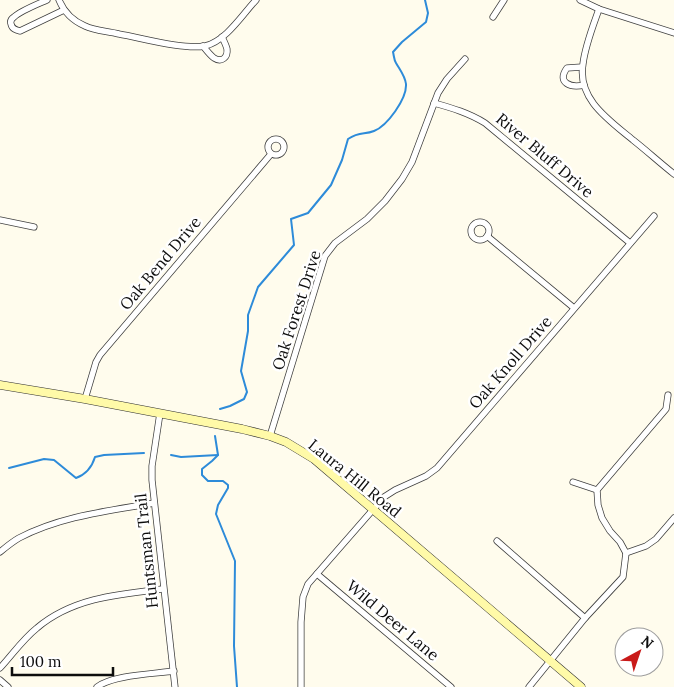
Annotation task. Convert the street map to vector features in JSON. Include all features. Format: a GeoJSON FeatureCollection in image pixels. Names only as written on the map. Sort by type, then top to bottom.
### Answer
{"type":"FeatureCollection","features":[{"type":"Feature","properties":{"kind":"main road","name":"Laura Hill Road"},"geometry":{"type":"LineString","coordinates":[[0,385],[242,429],[286,442],[314,459],[581,687]]}},
{"type":"Feature","properties":{"kind":"street"},"geometry":{"type":"LineString","coordinates":[[46,0],[15,16],[11,20],[13,28],[20,31],[64,10]]}},
{"type":"Feature","properties":{"kind":"street"},"geometry":{"type":"LineString","coordinates":[[59,0],[64,10],[72,18],[87,27],[185,47],[204,46],[217,41],[227,34],[256,0]]}},
{"type":"Feature","properties":{"kind":"street"},"geometry":{"type":"LineString","coordinates":[[493,17],[504,0]]}},
{"type":"Feature","properties":{"kind":"street"},"geometry":{"type":"LineString","coordinates":[[580,0],[599,9],[674,33]]}},
{"type":"Feature","properties":{"kind":"street"},"geometry":{"type":"LineString","coordinates":[[599,9],[582,66],[584,85],[598,109],[674,174]]}},
{"type":"Feature","properties":{"kind":"street"},"geometry":{"type":"LineString","coordinates":[[204,46],[214,58],[222,60],[226,57],[227,50],[222,37]]}},
{"type":"Feature","properties":{"kind":"street","name":"Oak Forest Drive"},"geometry":{"type":"LineString","coordinates":[[270,436],[325,256],[335,243],[367,219],[402,180],[412,162],[438,93],[465,59]]}},
{"type":"Feature","properties":{"kind":"street"},"geometry":{"type":"LineString","coordinates":[[582,66],[567,68],[564,73],[564,79],[566,83],[572,86],[584,85]]}},
{"type":"Feature","properties":{"kind":"street","name":"River Bluff Drive"},"geometry":{"type":"LineString","coordinates":[[434,103],[474,116],[485,123],[630,243]]}},
{"type":"Feature","properties":{"kind":"street","name":"Oak Bend Drive"},"geometry":{"type":"LineString","coordinates":[[85,399],[96,362],[100,355],[271,154]]}},
{"type":"Feature","properties":{"kind":"street","name":"Oak Knoll Drive"},"geometry":{"type":"LineString","coordinates":[[300,687],[300,622],[303,596],[308,584],[384,497],[394,490],[421,479],[436,468],[654,216]]}},
{"type":"Feature","properties":{"kind":"street"},"geometry":{"type":"LineString","coordinates":[[0,220],[34,227]]}},
{"type":"Feature","properties":{"kind":"street"},"geometry":{"type":"LineString","coordinates":[[486,236],[574,308]]}},
{"type":"Feature","properties":{"kind":"street"},"geometry":{"type":"LineString","coordinates":[[529,687],[585,618],[623,577],[626,553],[602,518],[598,505],[597,490],[666,409],[668,395]]}},
{"type":"Feature","properties":{"kind":"street","name":"Huntsman Trail"},"geometry":{"type":"LineString","coordinates":[[160,413],[152,466],[152,480],[175,687]]}},
{"type":"Feature","properties":{"kind":"street"},"geometry":{"type":"LineString","coordinates":[[573,482],[597,490]]}},
{"type":"Feature","properties":{"kind":"street"},"geometry":{"type":"LineString","coordinates":[[0,552],[18,539],[48,526],[76,517],[154,503]]}},
{"type":"Feature","properties":{"kind":"street"},"geometry":{"type":"LineString","coordinates":[[626,553],[646,546],[674,518]]}},
{"type":"Feature","properties":{"kind":"street"},"geometry":{"type":"LineString","coordinates":[[497,540],[585,618]]}},
{"type":"Feature","properties":{"kind":"street","name":"Wild Deer Lane"},"geometry":{"type":"LineString","coordinates":[[318,574],[451,687]]}},
{"type":"Feature","properties":{"kind":"street"},"geometry":{"type":"LineString","coordinates":[[0,668],[35,629],[51,617],[77,604],[113,595],[163,589]]}},
{"type":"Feature","properties":{"kind":"street"},"geometry":{"type":"LineString","coordinates":[[97,687],[102,683],[119,678],[174,672]]}},
{"type":"Feature","properties":{"kind":"street"},"geometry":{"type":"LineString","coordinates":[[0,680],[8,687]]}},
{"type":"Feature","properties":{"kind":"waterway"},"geometry":{"type":"LineString","coordinates":[[220,409],[244,399],[247,392],[241,371],[248,331],[248,315],[258,287],[294,245],[291,219],[308,213],[331,185],[342,160],[348,139],[374,131],[385,124],[400,104],[406,84],[395,61],[393,52],[426,22],[428,13],[425,0]]}},
{"type":"Feature","properties":{"kind":"waterway"},"geometry":{"type":"LineString","coordinates":[[215,436],[218,455],[202,469],[202,475],[208,481],[223,481],[228,485],[218,505],[216,514],[235,561],[234,646],[237,687]]}},
{"type":"Feature","properties":{"kind":"waterway"},"geometry":{"type":"LineString","coordinates":[[9,468],[44,459],[54,460],[76,478],[88,470],[95,457],[144,453]]}},
{"type":"Feature","properties":{"kind":"waterway"},"geometry":{"type":"LineString","coordinates":[[171,455],[181,457],[218,455]]}}]}
